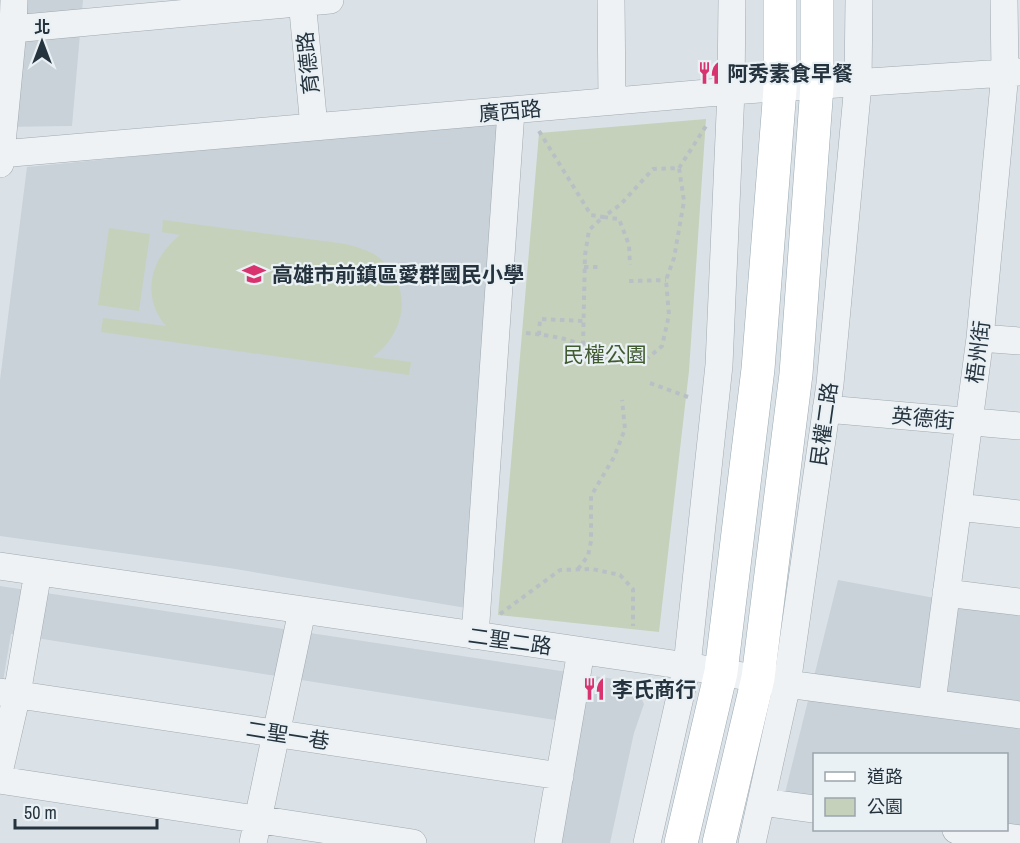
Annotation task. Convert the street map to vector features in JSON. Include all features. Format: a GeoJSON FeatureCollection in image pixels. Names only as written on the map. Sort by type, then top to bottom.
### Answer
{"type":"FeatureCollection","features":[{"type":"Feature","properties":{"kind":"main road"},"geometry":{"type":"LineString","coordinates":[[681,843],[722,672],[758,369],[780,89],[780,0]]}},
{"type":"Feature","properties":{"kind":"main road","name":"民權二路"},"geometry":{"type":"LineString","coordinates":[[719,843],[773,681],[817,86],[817,0]]}},
{"type":"Feature","properties":{"kind":"street"},"geometry":{"type":"LineString","coordinates":[[1,157],[14,0]]}},
{"type":"Feature","properties":{"kind":"street"},"geometry":{"type":"LineString","coordinates":[[13,29],[330,0]]}},
{"type":"Feature","properties":{"kind":"street"},"geometry":{"type":"LineString","coordinates":[[611,0],[612,101]]}},
{"type":"Feature","properties":{"kind":"street"},"geometry":{"type":"LineString","coordinates":[[647,843],[687,666],[719,365],[731,91],[732,0]]}},
{"type":"Feature","properties":{"kind":"street","name":"民權二路"},"geometry":{"type":"LineString","coordinates":[[752,843],[761,802],[773,681],[826,409],[858,84],[859,0]]}},
{"type":"Feature","properties":{"kind":"street","name":"梧州街"},"geometry":{"type":"LineString","coordinates":[[932,702],[981,338],[1012,73],[1004,0]]}},
{"type":"Feature","properties":{"kind":"street","name":"育德路"},"geometry":{"type":"LineString","coordinates":[[302,1],[314,127]]}},
{"type":"Feature","properties":{"kind":"street","name":"廣西路"},"geometry":{"type":"LineString","coordinates":[[1,157],[731,91],[1012,73]]}},
{"type":"Feature","properties":{"kind":"street"},"geometry":{"type":"LineString","coordinates":[[475,636],[511,111]]}},
{"type":"Feature","properties":{"kind":"street"},"geometry":{"type":"LineString","coordinates":[[981,338],[1020,341]]}},
{"type":"Feature","properties":{"kind":"street","name":"英德街"},"geometry":{"type":"LineString","coordinates":[[826,409],[1020,426]]}},
{"type":"Feature","properties":{"kind":"street"},"geometry":{"type":"LineString","coordinates":[[958,507],[1020,514]]}},
{"type":"Feature","properties":{"kind":"street","name":"二聖二路"},"geometry":{"type":"LineString","coordinates":[[0,566],[687,666],[773,681],[1020,715]]}},
{"type":"Feature","properties":{"kind":"street"},"geometry":{"type":"LineString","coordinates":[[0,768],[8,693],[38,572]]}},
{"type":"Feature","properties":{"kind":"street"},"geometry":{"type":"LineString","coordinates":[[946,593],[1020,602]]}},
{"type":"Feature","properties":{"kind":"street"},"geometry":{"type":"LineString","coordinates":[[255,831],[302,611]]}},
{"type":"Feature","properties":{"kind":"street"},"geometry":{"type":"LineString","coordinates":[[548,843],[581,651]]}},
{"type":"Feature","properties":{"kind":"street","name":"二聖一巷"},"geometry":{"type":"LineString","coordinates":[[8,693],[560,776]]}},
{"type":"Feature","properties":{"kind":"street"},"geometry":{"type":"LineString","coordinates":[[0,780],[255,831],[412,843]]}},
{"type":"Feature","properties":{"kind":"street"},"geometry":{"type":"LineString","coordinates":[[761,802],[813,809]]}},
{"type":"Feature","properties":{"kind":"street"},"geometry":{"type":"LineString","coordinates":[[963,831],[1020,839]]}},
{"type":"Feature","properties":{"kind":"path"},"geometry":{"type":"LineString","coordinates":[[648,358],[662,346],[669,315],[666,280],[674,258],[684,201],[679,168],[707,124]]}},
{"type":"Feature","properties":{"kind":"path"},"geometry":{"type":"LineString","coordinates":[[541,132],[591,214],[619,219],[629,245],[630,265]]}},
{"type":"Feature","properties":{"kind":"path"},"geometry":{"type":"LineString","coordinates":[[583,345],[584,267],[589,230],[620,205],[653,169],[679,168]]}},
{"type":"Feature","properties":{"kind":"path"},"geometry":{"type":"LineString","coordinates":[[584,267],[602,267]]}},
{"type":"Feature","properties":{"kind":"path"},"geometry":{"type":"LineString","coordinates":[[629,281],[666,280]]}},
{"type":"Feature","properties":{"kind":"path"},"geometry":{"type":"LineString","coordinates":[[539,334],[540,319],[584,321]]}},
{"type":"Feature","properties":{"kind":"path"},"geometry":{"type":"LineString","coordinates":[[526,333],[562,337],[591,349],[602,359]]}},
{"type":"Feature","properties":{"kind":"path"},"geometry":{"type":"LineString","coordinates":[[650,383],[688,397]]}},
{"type":"Feature","properties":{"kind":"path"},"geometry":{"type":"LineString","coordinates":[[578,569],[588,556],[591,541],[591,496],[614,458],[625,429],[622,400]]}},
{"type":"Feature","properties":{"kind":"path"},"geometry":{"type":"LineString","coordinates":[[507,608],[560,570],[592,569],[620,575],[633,590],[633,626]]}},
{"type":"Feature","properties":{"kind":"shaded area"},"geometry":{"type":"Polygon","coordinates":[[[0,0],[83,0],[72,126],[0,127],[0,0]]]}},
{"type":"Feature","properties":{"kind":"shaded area","name":"高雄市前鎮區愛群國民小學"},"geometry":{"type":"Polygon","coordinates":[[[504,120],[472,609],[229,568],[0,536],[0,380],[27,167],[504,120]]]}},
{"type":"Feature","properties":{"kind":"shaded area"},"geometry":{"type":"Polygon","coordinates":[[[838,580],[956,602],[1020,610],[1020,829],[1008,827],[1008,753],[813,753],[813,798],[785,793],[838,580]]]}},
{"type":"Feature","properties":{"kind":"shaded area"},"geometry":{"type":"Polygon","coordinates":[[[0,586],[634,682],[644,704],[634,733],[610,843],[559,843],[580,724],[11,634],[0,699],[0,586]]]}},
{"type":"Feature","properties":{"kind":"green space","name":"民權公園"},"geometry":{"type":"Polygon","coordinates":[[[706,119],[689,371],[659,632],[498,615],[539,133],[706,119]]]}},
{"type":"Feature","properties":{"kind":"green space"},"geometry":{"type":"Polygon","coordinates":[[[163,220],[346,244],[375,255],[383,261],[399,285],[401,311],[392,336],[373,357],[411,362],[409,375],[101,332],[103,318],[166,326],[153,302],[152,278],[162,255],[180,235],[162,232],[163,220]]]}},
{"type":"Feature","properties":{"kind":"green space"},"geometry":{"type":"Polygon","coordinates":[[[109,228],[150,234],[139,311],[98,305],[109,228]]]}},
{"type":"Feature","properties":{"kind":"place","name":"阿秀素食早餐"},"geometry":{"type":"Point","coordinates":[709,73]}},
{"type":"Feature","properties":{"kind":"place","name":"高雄市前鎮區愛群國民小學"},"geometry":{"type":"Point","coordinates":[254,274]}},
{"type":"Feature","properties":{"kind":"place","name":"李氏商行"},"geometry":{"type":"Point","coordinates":[594,689]}}]}
